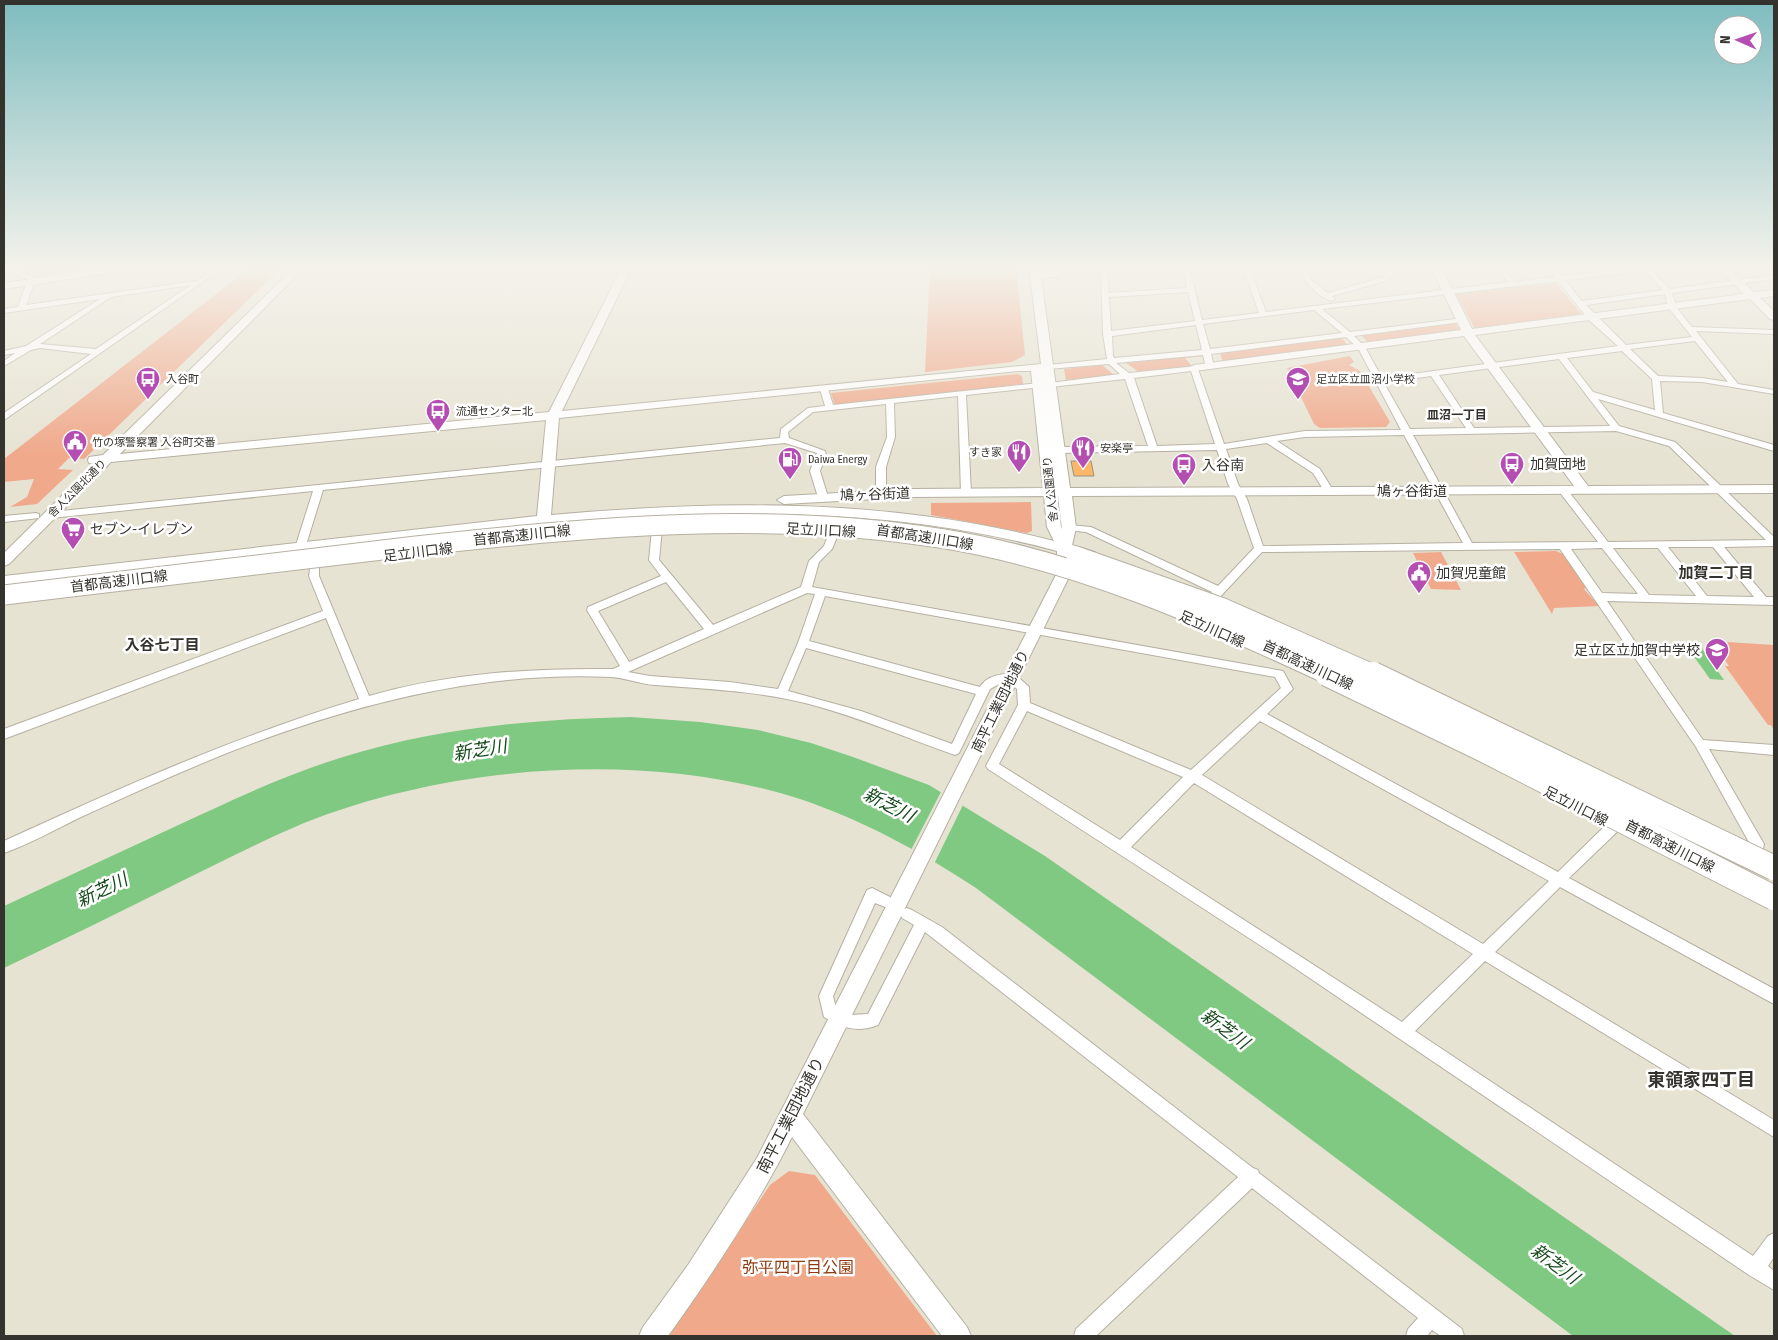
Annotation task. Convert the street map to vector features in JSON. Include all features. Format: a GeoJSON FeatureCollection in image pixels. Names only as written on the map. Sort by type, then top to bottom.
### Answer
{"type":"FeatureCollection","features":[{"type":"Feature","properties":{"kind":"highway","name":"首都高速川口線"},"geometry":{"type":"LineString","coordinates":[[4,586],[378,543],[645,515],[706,512],[836,514],[956,529],[1059,551],[1213,603],[1404,688],[1774,868]]}},
{"type":"Feature","properties":{"kind":"highway","name":"首都高速川口線"},"geometry":{"type":"LineString","coordinates":[[4,595],[345,554],[641,524],[772,521],[893,531],[950,540],[1037,560],[1087,575],[1197,616],[1380,699],[1774,898]]}},
{"type":"Feature","properties":{"kind":"street"},"geometry":{"type":"LineString","coordinates":[[4,364],[57,330]]}},
{"type":"Feature","properties":{"kind":"street"},"geometry":{"type":"LineString","coordinates":[[4,417],[130,330]]}},
{"type":"Feature","properties":{"kind":"street","name":"舎人公園北通り"},"geometry":{"type":"LineString","coordinates":[[4,561],[99,460],[229,330]]}},
{"type":"Feature","properties":{"kind":"street","name":"舎人公園北通り"},"geometry":{"type":"LineString","coordinates":[[4,548],[235,330]]}},
{"type":"Feature","properties":{"kind":"street"},"geometry":{"type":"LineString","coordinates":[[542,538],[553,416],[596,330]]}},
{"type":"Feature","properties":{"kind":"street","name":"舎人公園通り"},"geometry":{"type":"LineString","coordinates":[[1035,330],[1042,367]]}},
{"type":"Feature","properties":{"kind":"street","name":"舎人公園通り"},"geometry":{"type":"LineString","coordinates":[[1039,330],[1057,493],[1069,528],[1064,546]]}},
{"type":"Feature","properties":{"kind":"street"},"geometry":{"type":"LineString","coordinates":[[1107,330],[1109,356],[1112,362],[1129,376],[1153,448]]}},
{"type":"Feature","properties":{"kind":"street"},"geometry":{"type":"LineString","coordinates":[[1107,334],[1141,330]]}},
{"type":"Feature","properties":{"kind":"street"},"geometry":{"type":"LineString","coordinates":[[1200,330],[1210,367]]}},
{"type":"Feature","properties":{"kind":"street"},"geometry":{"type":"LineString","coordinates":[[1343,330],[1361,348],[1469,546]]}},
{"type":"Feature","properties":{"kind":"street"},"geometry":{"type":"LineString","coordinates":[[99,460],[1042,367],[1112,362],[1384,330]]}},
{"type":"Feature","properties":{"kind":"street"},"geometry":{"type":"LineString","coordinates":[[1466,330],[1584,490]]}},
{"type":"Feature","properties":{"kind":"street"},"geometry":{"type":"LineString","coordinates":[[785,440],[784,431],[811,410],[1210,367],[1503,330]]}},
{"type":"Feature","properties":{"kind":"street"},"geometry":{"type":"LineString","coordinates":[[1605,330],[1656,378],[1659,413]]}},
{"type":"Feature","properties":{"kind":"street"},"geometry":{"type":"LineString","coordinates":[[1691,330],[1736,386]]}},
{"type":"Feature","properties":{"kind":"street"},"geometry":{"type":"LineString","coordinates":[[1722,330],[1774,332]]}},
{"type":"Feature","properties":{"kind":"street"},"geometry":{"type":"LineString","coordinates":[[1378,381],[1698,338]]}},
{"type":"Feature","properties":{"kind":"street"},"geometry":{"type":"LineString","coordinates":[[4,353],[31,346],[98,352]]}},
{"type":"Feature","properties":{"kind":"street"},"geometry":{"type":"LineString","coordinates":[[1562,357],[1616,428]]}},
{"type":"Feature","properties":{"kind":"street"},"geometry":{"type":"LineString","coordinates":[[1194,368],[1233,484],[1238,492],[1259,549]]}},
{"type":"Feature","properties":{"kind":"street"},"geometry":{"type":"LineString","coordinates":[[1434,374],[1472,431]]}},
{"type":"Feature","properties":{"kind":"street"},"geometry":{"type":"LineString","coordinates":[[1656,378],[1702,380],[1774,392]]}},
{"type":"Feature","properties":{"kind":"street","name":"舎人公園通り"},"geometry":{"type":"LineString","coordinates":[[1044,385],[1058,450],[1054,527],[1064,546]]}},
{"type":"Feature","properties":{"kind":"street"},"geometry":{"type":"LineString","coordinates":[[824,389],[830,408]]}},
{"type":"Feature","properties":{"kind":"street"},"geometry":{"type":"LineString","coordinates":[[962,393],[966,493]]}},
{"type":"Feature","properties":{"kind":"street"},"geometry":{"type":"LineString","coordinates":[[1590,394],[1774,448]]}},
{"type":"Feature","properties":{"kind":"street"},"geometry":{"type":"LineString","coordinates":[[881,494],[881,467],[891,437],[890,401]]}},
{"type":"Feature","properties":{"kind":"street"},"geometry":{"type":"LineString","coordinates":[[4,408],[19,406]]}},
{"type":"Feature","properties":{"kind":"street"},"geometry":{"type":"LineString","coordinates":[[1058,450],[1221,447],[1305,434],[1616,428],[1672,444],[1774,542]]}},
{"type":"Feature","properties":{"kind":"street"},"geometry":{"type":"LineString","coordinates":[[50,514],[785,440],[821,451],[822,455],[815,471],[823,497]]}},
{"type":"Feature","properties":{"kind":"street"},"geometry":{"type":"LineString","coordinates":[[1269,440],[1317,471],[1329,492]]}},
{"type":"Feature","properties":{"kind":"street"},"geometry":{"type":"LineString","coordinates":[[301,546],[319,487]]}},
{"type":"Feature","properties":{"kind":"street","name":"鳩ヶ谷街道"},"geometry":{"type":"LineString","coordinates":[[700,508],[881,494],[1774,489]]}},
{"type":"Feature","properties":{"kind":"street"},"geometry":{"type":"LineString","coordinates":[[1563,490],[1646,598]]}},
{"type":"Feature","properties":{"kind":"street","name":"鳩ヶ谷街道"},"geometry":{"type":"LineString","coordinates":[[835,530],[843,510],[848,505],[861,501],[1057,493]]}},
{"type":"Feature","properties":{"kind":"street","name":"足立川口線"},"geometry":{"type":"LineString","coordinates":[[4,581],[544,519],[700,508],[843,510],[962,524],[1064,546],[1216,594],[1380,670],[1774,862]]}},
{"type":"Feature","properties":{"kind":"street"},"geometry":{"type":"LineString","coordinates":[[4,519],[36,516]]}},
{"type":"Feature","properties":{"kind":"street","name":"足立川口線"},"geometry":{"type":"LineString","coordinates":[[4,600],[542,538],[657,529],[716,526],[835,530],[895,536],[949,545],[1019,560],[1155,604],[1262,651],[1774,905]]}},
{"type":"Feature","properties":{"kind":"street"},"geometry":{"type":"LineString","coordinates":[[1069,528],[1088,529],[1216,594],[1259,549],[1605,544],[1717,545],[1774,542]]}},
{"type":"Feature","properties":{"kind":"street"},"geometry":{"type":"LineString","coordinates":[[657,529],[654,560],[711,630]]}},
{"type":"Feature","properties":{"kind":"street"},"geometry":{"type":"LineString","coordinates":[[806,589],[814,561],[828,547],[835,530]]}},
{"type":"Feature","properties":{"kind":"street"},"geometry":{"type":"LineString","coordinates":[[1660,544],[1705,600]]}},
{"type":"Feature","properties":{"kind":"street"},"geometry":{"type":"LineString","coordinates":[[1563,545],[1700,744],[1757,844],[1756,853]]}},
{"type":"Feature","properties":{"kind":"street"},"geometry":{"type":"LineString","coordinates":[[1717,545],[1769,601]]}},
{"type":"Feature","properties":{"kind":"street"},"geometry":{"type":"LineString","coordinates":[[1064,546],[1064,573]]}},
{"type":"Feature","properties":{"kind":"street"},"geometry":{"type":"LineString","coordinates":[[315,564],[313,573],[366,702]]}},
{"type":"Feature","properties":{"kind":"street","name":"南平工業団地通り"},"geometry":{"type":"LineString","coordinates":[[652,1336],[697,1274],[740,1207],[790,1116],[965,773],[1064,573]]}},
{"type":"Feature","properties":{"kind":"street"},"geometry":{"type":"LineString","coordinates":[[627,668],[592,610],[668,577]]}},
{"type":"Feature","properties":{"kind":"street"},"geometry":{"type":"LineString","coordinates":[[614,673],[806,589],[1279,674],[1287,689],[1193,776],[1122,847]]}},
{"type":"Feature","properties":{"kind":"street"},"geometry":{"type":"LineString","coordinates":[[781,694],[803,642],[821,591]]}},
{"type":"Feature","properties":{"kind":"street"},"geometry":{"type":"LineString","coordinates":[[1600,597],[1769,601]]}},
{"type":"Feature","properties":{"kind":"street"},"geometry":{"type":"LineString","coordinates":[[4,734],[329,613]]}},
{"type":"Feature","properties":{"kind":"street"},"geometry":{"type":"LineString","coordinates":[[803,642],[984,692]]}},
{"type":"Feature","properties":{"kind":"street"},"geometry":{"type":"LineString","coordinates":[[4,847],[262,734],[366,702],[421,689],[534,674],[614,673],[635,679],[702,683],[781,694],[859,714],[955,750],[986,686],[1002,678],[1012,678],[1023,686],[1024,705],[992,766],[1122,847],[1404,1031],[1774,1282]]}},
{"type":"Feature","properties":{"kind":"street"},"geometry":{"type":"LineString","coordinates":[[1024,705],[1193,776],[1774,1129]]}},
{"type":"Feature","properties":{"kind":"street"},"geometry":{"type":"LineString","coordinates":[[1260,716],[1774,997]]}},
{"type":"Feature","properties":{"kind":"street"},"geometry":{"type":"LineString","coordinates":[[1700,744],[1774,750]]}},
{"type":"Feature","properties":{"kind":"street"},"geometry":{"type":"LineString","coordinates":[[1404,1031],[1615,825]]}},
{"type":"Feature","properties":{"kind":"street"},"geometry":{"type":"LineString","coordinates":[[879,898],[826,996],[829,1012],[840,1019],[852,1024],[873,1020],[922,923]]}},
{"type":"Feature","properties":{"kind":"street"},"geometry":{"type":"LineString","coordinates":[[907,914],[937,932],[1455,1336]]}},
{"type":"Feature","properties":{"kind":"street"},"geometry":{"type":"LineString","coordinates":[[790,1116],[958,1336]]}},
{"type":"Feature","properties":{"kind":"street"},"geometry":{"type":"LineString","coordinates":[[1083,1336],[1252,1176]]}},
{"type":"Feature","properties":{"kind":"street"},"geometry":{"type":"LineString","coordinates":[[1755,1269],[1774,1242]]}},
{"type":"Feature","properties":{"kind":"street"},"geometry":{"type":"LineString","coordinates":[[1414,1336],[1431,1317]]}},
{"type":"Feature","properties":{"kind":"green space"},"geometry":{"type":"Polygon","coordinates":[[[171,330],[218,330],[84,459],[69,458],[58,469],[73,470],[37,504],[10,507],[27,497],[34,479],[4,482],[4,459],[171,330]]]}},
{"type":"Feature","properties":{"kind":"green space"},"geometry":{"type":"Polygon","coordinates":[[[927,330],[1022,330],[1025,355],[1012,362],[925,372],[927,330]]]}},
{"type":"Feature","properties":{"kind":"green space"},"geometry":{"type":"Polygon","coordinates":[[[1399,330],[1460,331],[1369,343],[1360,334],[1399,330]]]}},
{"type":"Feature","properties":{"kind":"green space"},"geometry":{"type":"Polygon","coordinates":[[[1341,337],[1348,346],[1223,363],[1220,352],[1341,337]]]}},
{"type":"Feature","properties":{"kind":"green space"},"geometry":{"type":"Polygon","coordinates":[[[1203,356],[1185,358],[1191,365],[1205,365],[1139,372],[1126,363],[1203,356]]]}},
{"type":"Feature","properties":{"kind":"green space"},"geometry":{"type":"Polygon","coordinates":[[[1350,356],[1354,362],[1349,365],[1360,371],[1390,422],[1386,427],[1320,428],[1314,424],[1287,368],[1350,356]]]}},
{"type":"Feature","properties":{"kind":"green space"},"geometry":{"type":"Polygon","coordinates":[[[1102,365],[1114,375],[1066,380],[1064,369],[1102,365]]]}},
{"type":"Feature","properties":{"kind":"green space"},"geometry":{"type":"Polygon","coordinates":[[[1018,374],[1022,376],[1023,384],[837,405],[834,403],[831,393],[1018,374]]]}},
{"type":"Feature","properties":{"kind":"green space"},"geometry":{"type":"Polygon","coordinates":[[[1031,502],[1032,531],[1027,533],[931,515],[931,503],[1031,502]]]}},
{"type":"Feature","properties":{"kind":"green space"},"geometry":{"type":"Polygon","coordinates":[[[1556,551],[1563,554],[1586,587],[1584,589],[1599,606],[1554,608],[1552,614],[1514,552],[1556,551]]]}},
{"type":"Feature","properties":{"kind":"green space"},"geometry":{"type":"Polygon","coordinates":[[[1441,552],[1461,590],[1431,589],[1413,553],[1441,552]]]}},
{"type":"Feature","properties":{"kind":"green space"},"geometry":{"type":"Polygon","coordinates":[[[1711,641],[1774,645],[1774,730],[1771,725],[1768,725],[1725,666],[1729,666],[1711,641]]]}},
{"type":"Feature","properties":{"kind":"green space","name":"弥平四丁目公園"},"geometry":{"type":"Polygon","coordinates":[[[789,1171],[815,1175],[937,1336],[668,1336],[770,1185],[789,1171]]]}},
{"type":"Feature","properties":{"kind":"water"},"geometry":{"type":"Polygon","coordinates":[[[1687,647],[1701,647],[1724,680],[1710,679],[1687,647]]]}},
{"type":"Feature","properties":{"kind":"water","name":"新芝川"},"geometry":{"type":"Polygon","coordinates":[[[631,717],[700,722],[758,730],[811,743],[929,785],[1045,856],[1735,1336],[1573,1336],[976,888],[913,850],[869,827],[800,799],[741,784],[679,774],[615,770],[550,770],[422,787],[362,803],[304,823],[4,968],[4,906],[214,808],[278,781],[321,764],[378,747],[450,732],[558,720],[631,717]]]}},
{"type":"Feature","properties":{"kind":"pier"},"geometry":{"type":"Polygon","coordinates":[[[942,790],[964,803],[934,864],[910,852],[942,790]]]}},
{"type":"Feature","properties":{"kind":"building","name":"安楽亭"},"geometry":{"type":"Polygon","coordinates":[[[1071,461],[1091,461],[1094,476],[1074,476],[1071,461]]]}},
{"type":"Feature","properties":{"kind":"place","name":"入谷町"},"geometry":{"type":"Point","coordinates":[148,400]}},
{"type":"Feature","properties":{"kind":"place","name":"足立区立皿沼小学校"},"geometry":{"type":"Point","coordinates":[1298,400]}},
{"type":"Feature","properties":{"kind":"place","name":"流通センター北"},"geometry":{"type":"Point","coordinates":[438,432]}},
{"type":"Feature","properties":{"kind":"place","name":"竹の塚警察署 入谷町交番"},"geometry":{"type":"Point","coordinates":[75,463]}},
{"type":"Feature","properties":{"kind":"place","name":"安楽亭"},"geometry":{"type":"Point","coordinates":[1083,469]}},
{"type":"Feature","properties":{"kind":"place","name":"すき家"},"geometry":{"type":"Point","coordinates":[1019,473]}},
{"type":"Feature","properties":{"kind":"place","name":"Daiwa Energy"},"geometry":{"type":"Point","coordinates":[790,480]}},
{"type":"Feature","properties":{"kind":"place","name":"加賀団地"},"geometry":{"type":"Point","coordinates":[1512,485]}},
{"type":"Feature","properties":{"kind":"place","name":"入谷南"},"geometry":{"type":"Point","coordinates":[1184,486]}},
{"type":"Feature","properties":{"kind":"place","name":"セブン-イレブン"},"geometry":{"type":"Point","coordinates":[73,550]}},
{"type":"Feature","properties":{"kind":"place","name":"加賀児童館"},"geometry":{"type":"Point","coordinates":[1419,594]}},
{"type":"Feature","properties":{"kind":"place","name":"足立区立加賀中学校"},"geometry":{"type":"Point","coordinates":[1717,671]}},
{"type":"Feature","properties":{"kind":"district","name":"皿沼一丁目"},"geometry":{"type":"Point","coordinates":[1457,415]}},
{"type":"Feature","properties":{"kind":"district","name":"加賀二丁目"},"geometry":{"type":"Point","coordinates":[1716,573]}},
{"type":"Feature","properties":{"kind":"district","name":"入谷七丁目"},"geometry":{"type":"Point","coordinates":[162,645]}},
{"type":"Feature","properties":{"kind":"district","name":"東領家四丁目"},"geometry":{"type":"Point","coordinates":[1701,1080]}}]}
